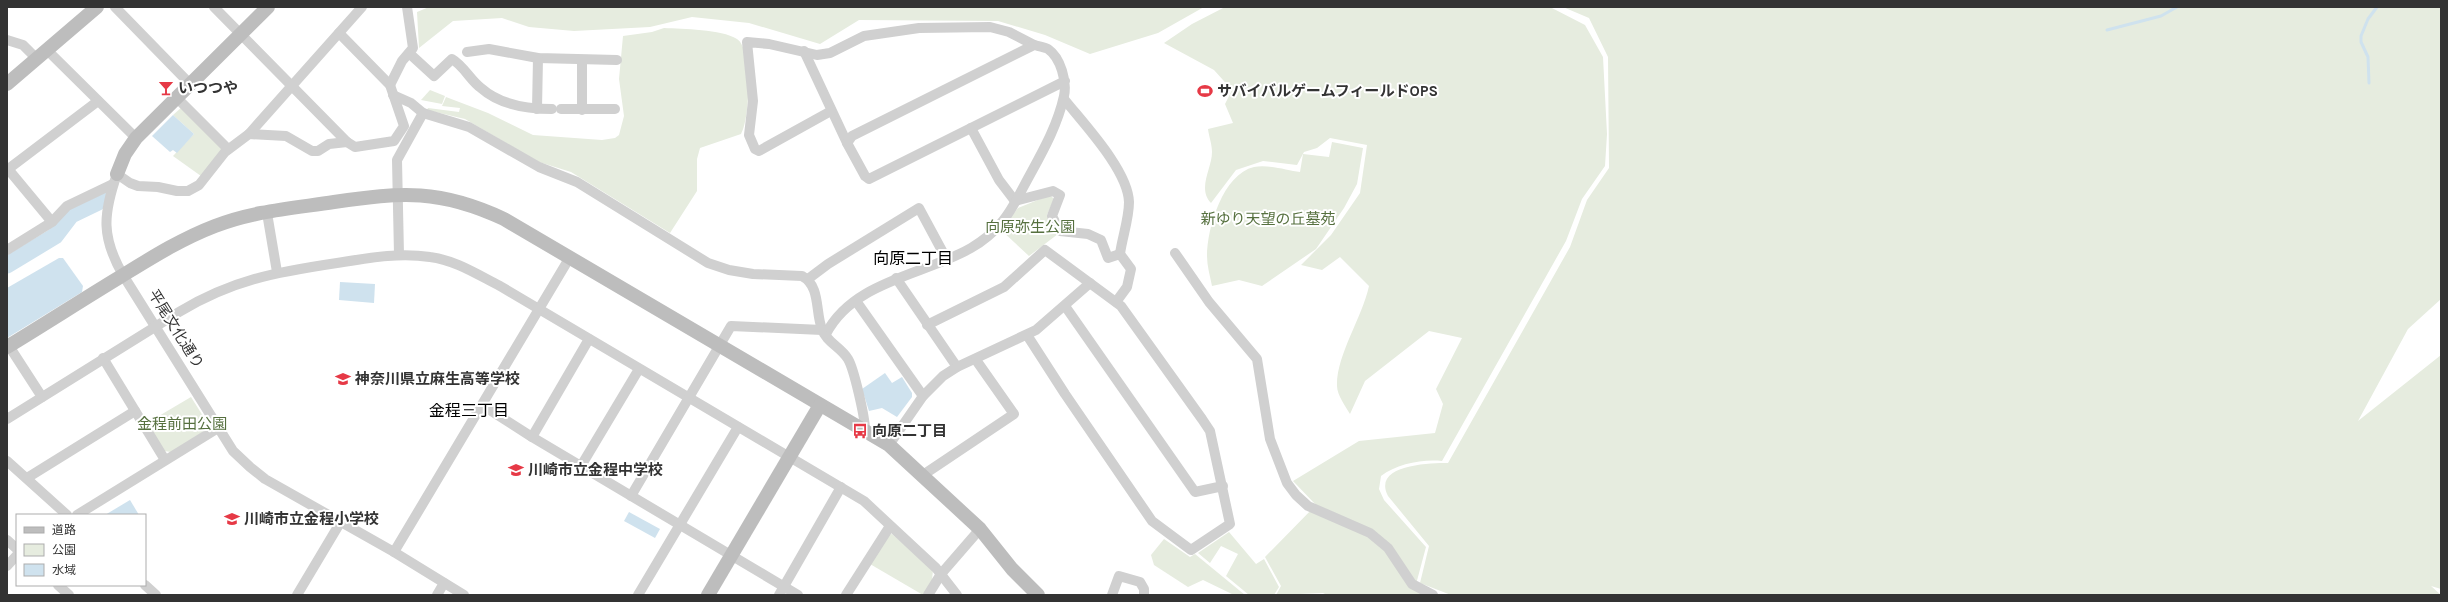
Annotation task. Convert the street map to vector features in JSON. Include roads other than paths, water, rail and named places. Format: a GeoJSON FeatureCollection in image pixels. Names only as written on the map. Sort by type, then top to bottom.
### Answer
{"type":"FeatureCollection","features":[{"type":"Feature","properties":{"kind":"street"},"geometry":{"type":"LineString","coordinates":[[7,84],[97,7]]}},
{"type":"Feature","properties":{"kind":"street"},"geometry":{"type":"LineString","coordinates":[[115,7],[191,85]]}},
{"type":"Feature","properties":{"kind":"street"},"geometry":{"type":"LineString","coordinates":[[214,7],[347,142],[356,147],[394,141],[404,126],[390,85],[339,33]]}},
{"type":"Feature","properties":{"kind":"street","name":"平尾文化通り"},"geometry":{"type":"LineString","coordinates":[[268,7],[136,138],[125,154],[115,179],[107,207],[106,233],[111,255],[233,451],[265,479],[340,523],[394,552],[464,595]]}},
{"type":"Feature","properties":{"kind":"street"},"geometry":{"type":"LineString","coordinates":[[7,250],[52,222],[67,206],[115,179],[138,186],[188,191],[198,185],[228,149],[249,134],[362,7]]}},
{"type":"Feature","properties":{"kind":"street"},"geometry":{"type":"LineString","coordinates":[[390,85],[402,61],[410,54],[413,48],[407,7]]}},
{"type":"Feature","properties":{"kind":"street"},"geometry":{"type":"LineString","coordinates":[[824,332],[836,316],[856,301],[896,278],[947,260],[988,237],[1003,222],[1055,129],[1064,99],[1065,81],[1058,62],[1048,49],[1034,45],[1009,32],[990,27],[919,28],[864,36],[830,53],[817,55],[804,51],[747,42],[754,101],[749,135],[755,149],[759,150],[831,111]]}},
{"type":"Feature","properties":{"kind":"street"},"geometry":{"type":"LineString","coordinates":[[7,40],[23,45],[42,54],[98,101],[136,138]]}},
{"type":"Feature","properties":{"kind":"street"},"geometry":{"type":"LineString","coordinates":[[847,143],[852,136],[1034,45]]}},
{"type":"Feature","properties":{"kind":"street"},"geometry":{"type":"LineString","coordinates":[[467,52],[489,49],[538,58],[582,61],[617,60]]}},
{"type":"Feature","properties":{"kind":"street"},"geometry":{"type":"LineString","coordinates":[[804,51],[847,143],[865,176],[870,179],[1065,81]]}},
{"type":"Feature","properties":{"kind":"street"},"geometry":{"type":"LineString","coordinates":[[410,54],[434,76],[452,59],[481,88],[496,98],[512,105],[537,109],[615,109]]}},
{"type":"Feature","properties":{"kind":"street"},"geometry":{"type":"LineString","coordinates":[[537,109],[538,58]]}},
{"type":"Feature","properties":{"kind":"street"},"geometry":{"type":"LineString","coordinates":[[582,61],[582,110]]}},
{"type":"Feature","properties":{"kind":"street"},"geometry":{"type":"LineString","coordinates":[[393,95],[411,103],[423,113],[469,127],[539,167],[571,178],[708,263],[729,270],[802,276],[808,279],[815,294],[824,332],[848,359],[864,415],[865,430]]}},
{"type":"Feature","properties":{"kind":"street"},"geometry":{"type":"LineString","coordinates":[[177,98],[228,149]]}},
{"type":"Feature","properties":{"kind":"street"},"geometry":{"type":"LineString","coordinates":[[1064,99],[1119,171],[1129,202],[1120,254],[1130,269],[1127,287],[1116,302]]}},
{"type":"Feature","properties":{"kind":"street"},"geometry":{"type":"LineString","coordinates":[[52,222],[8,169],[98,101]]}},
{"type":"Feature","properties":{"kind":"street"},"geometry":{"type":"LineString","coordinates":[[399,255],[396,194],[397,160],[423,113]]}},
{"type":"Feature","properties":{"kind":"street"},"geometry":{"type":"LineString","coordinates":[[971,128],[999,180],[1015,202]]}},
{"type":"Feature","properties":{"kind":"street"},"geometry":{"type":"LineString","coordinates":[[249,134],[286,136],[312,151],[318,151],[329,144],[347,142]]}},
{"type":"Feature","properties":{"kind":"street"},"geometry":{"type":"LineString","coordinates":[[1015,202],[1053,191],[1060,195],[1052,216],[1060,231],[1088,234],[1101,240],[1108,258],[1120,254]]}},
{"type":"Feature","properties":{"kind":"street"},"geometry":{"type":"LineString","coordinates":[[42,397],[8,347],[172,245],[210,228],[243,217],[396,194],[430,195],[478,207],[570,257],[889,445],[980,529],[1012,570],[1038,595]]}},
{"type":"Feature","properties":{"kind":"street"},"geometry":{"type":"LineString","coordinates":[[808,279],[828,264],[919,208],[947,260]]}},
{"type":"Feature","properties":{"kind":"street"},"geometry":{"type":"LineString","coordinates":[[267,213],[277,272]]}},
{"type":"Feature","properties":{"kind":"street"},"geometry":{"type":"LineString","coordinates":[[927,326],[1004,287],[1045,250],[1116,302],[1210,432],[1223,486],[1230,524],[1191,550],[1176,541],[1152,521],[1065,394],[1027,335]]}},
{"type":"Feature","properties":{"kind":"street"},"geometry":{"type":"LineString","coordinates":[[1175,253],[1209,302],[1251,350],[1257,359],[1270,439],[1287,483],[1296,495],[1308,506],[1370,533],[1388,548],[1412,584],[1433,595]]}},
{"type":"Feature","properties":{"kind":"street"},"geometry":{"type":"LineString","coordinates":[[7,419],[202,297],[231,285],[277,272],[399,255],[432,257],[451,263],[539,309],[864,501],[941,574],[957,595]]}},
{"type":"Feature","properties":{"kind":"street"},"geometry":{"type":"LineString","coordinates":[[394,552],[570,257]]}},
{"type":"Feature","properties":{"kind":"street"},"geometry":{"type":"LineString","coordinates":[[896,278],[927,326],[957,367]]}},
{"type":"Feature","properties":{"kind":"street"},"geometry":{"type":"LineString","coordinates":[[889,445],[923,396],[957,367],[976,360],[1027,335],[1065,306],[1090,283]]}},
{"type":"Feature","properties":{"kind":"street"},"geometry":{"type":"LineString","coordinates":[[856,301],[923,396]]}},
{"type":"Feature","properties":{"kind":"street"},"geometry":{"type":"LineString","coordinates":[[1065,306],[1195,492],[1223,486]]}},
{"type":"Feature","properties":{"kind":"street"},"geometry":{"type":"LineString","coordinates":[[631,496],[731,326],[824,332]]}},
{"type":"Feature","properties":{"kind":"street"},"geometry":{"type":"LineString","coordinates":[[532,437],[589,339]]}},
{"type":"Feature","properties":{"kind":"street"},"geometry":{"type":"LineString","coordinates":[[103,358],[165,460]]}},
{"type":"Feature","properties":{"kind":"street"},"geometry":{"type":"LineString","coordinates":[[923,475],[1014,414],[976,360]]}},
{"type":"Feature","properties":{"kind":"street"},"geometry":{"type":"LineString","coordinates":[[581,466],[639,369]]}},
{"type":"Feature","properties":{"kind":"street"},"geometry":{"type":"LineString","coordinates":[[482,405],[532,437],[680,524],[731,556],[781,591],[798,595]]}},
{"type":"Feature","properties":{"kind":"street"},"geometry":{"type":"LineString","coordinates":[[708,595],[820,405]]}},
{"type":"Feature","properties":{"kind":"street"},"geometry":{"type":"LineString","coordinates":[[27,478],[136,411]]}},
{"type":"Feature","properties":{"kind":"street"},"geometry":{"type":"LineString","coordinates":[[638,595],[738,426]]}},
{"type":"Feature","properties":{"kind":"street"},"geometry":{"type":"LineString","coordinates":[[79,514],[218,428]]}},
{"type":"Feature","properties":{"kind":"street"},"geometry":{"type":"LineString","coordinates":[[7,461],[66,514]]}},
{"type":"Feature","properties":{"kind":"street"},"geometry":{"type":"LineString","coordinates":[[781,591],[841,487]]}},
{"type":"Feature","properties":{"kind":"street"},"geometry":{"type":"LineString","coordinates":[[296,595],[340,523]]}},
{"type":"Feature","properties":{"kind":"street"},"geometry":{"type":"LineString","coordinates":[[846,595],[890,526]]}},
{"type":"Feature","properties":{"kind":"street"},"geometry":{"type":"LineString","coordinates":[[928,595],[941,574],[980,529]]}},
{"type":"Feature","properties":{"kind":"street"},"geometry":{"type":"LineString","coordinates":[[7,540],[16,548]]}},
{"type":"Feature","properties":{"kind":"street"},"geometry":{"type":"LineString","coordinates":[[7,566],[16,556]]}},
{"type":"Feature","properties":{"kind":"street"},"geometry":{"type":"LineString","coordinates":[[1112,595],[1119,576],[1140,582],[1144,589],[1144,595]]}},
{"type":"Feature","properties":{"kind":"street"},"geometry":{"type":"LineString","coordinates":[[437,595],[444,583]]}},
{"type":"Feature","properties":{"kind":"street"},"geometry":{"type":"LineString","coordinates":[[59,586],[69,595]]}},
{"type":"Feature","properties":{"kind":"street"},"geometry":{"type":"LineString","coordinates":[[146,586],[156,595]]}},
{"type":"Feature","properties":{"kind":"water"},"geometry":{"type":"Polygon","coordinates":[[[173,115],[194,134],[177,153],[173,150],[170,152],[152,136],[173,115]]]}},
{"type":"Feature","properties":{"kind":"water"},"geometry":{"type":"Polygon","coordinates":[[[59,258],[63,258],[83,286],[82,292],[7,338],[7,288],[59,258]]]}},
{"type":"Feature","properties":{"kind":"water"},"geometry":{"type":"Polygon","coordinates":[[[340,282],[375,284],[374,303],[339,300],[340,282]]]}},
{"type":"Feature","properties":{"kind":"water"},"geometry":{"type":"Polygon","coordinates":[[[885,373],[892,383],[902,377],[912,393],[912,397],[897,417],[882,408],[869,411],[862,389],[885,373]]]}},
{"type":"Feature","properties":{"kind":"water"},"geometry":{"type":"Polygon","coordinates":[[[130,500],[138,514],[107,514],[130,500]]]}},
{"type":"Feature","properties":{"kind":"water"},"geometry":{"type":"Polygon","coordinates":[[[629,512],[660,529],[655,538],[624,521],[629,512]]]}},
{"type":"Feature","properties":{"kind":"waterway"},"geometry":{"type":"LineString","coordinates":[[2107,30],[2161,16],[2177,7]]}},
{"type":"Feature","properties":{"kind":"waterway"},"geometry":{"type":"LineString","coordinates":[[2369,83],[2368,57],[2361,42],[2361,36],[2368,19],[2377,7]]}},
{"type":"Feature","properties":{"kind":"waterway"},"geometry":{"type":"LineString","coordinates":[[7,265],[55,236],[71,215],[98,202],[101,196]]}},
{"type":"Feature","properties":{"kind":"place","name":"いつつや"},"geometry":{"type":"Point","coordinates":[166,88]}},
{"type":"Feature","properties":{"kind":"place","name":"サバイバルゲームフィールドOPS"},"geometry":{"type":"Point","coordinates":[1205,91]}},
{"type":"Feature","properties":{"kind":"place","name":"神奈川県立麻生高等学校"},"geometry":{"type":"Point","coordinates":[343,379]}},
{"type":"Feature","properties":{"kind":"place","name":"向原二丁目"},"geometry":{"type":"Point","coordinates":[860,431]}},
{"type":"Feature","properties":{"kind":"place","name":"川崎市立金程中学校"},"geometry":{"type":"Point","coordinates":[516,470]}},
{"type":"Feature","properties":{"kind":"place","name":"川崎市立金程小学校"},"geometry":{"type":"Point","coordinates":[232,519]}},
{"type":"Feature","properties":{"kind":"district","name":"向原二丁目"},"geometry":{"type":"Point","coordinates":[913,258]}},
{"type":"Feature","properties":{"kind":"district","name":"金程三丁目"},"geometry":{"type":"Point","coordinates":[469,410]}},
{"type":"Feature","properties":{"kind":"park label","name":"新ゆり天望の丘墓苑"},"geometry":{"type":"Point","coordinates":[1268,219]}},
{"type":"Feature","properties":{"kind":"park label","name":"向原弥生公園"},"geometry":{"type":"Point","coordinates":[1030,227]}},
{"type":"Feature","properties":{"kind":"park label","name":"金程前田公園"},"geometry":{"type":"Point","coordinates":[182,424]}}]}
